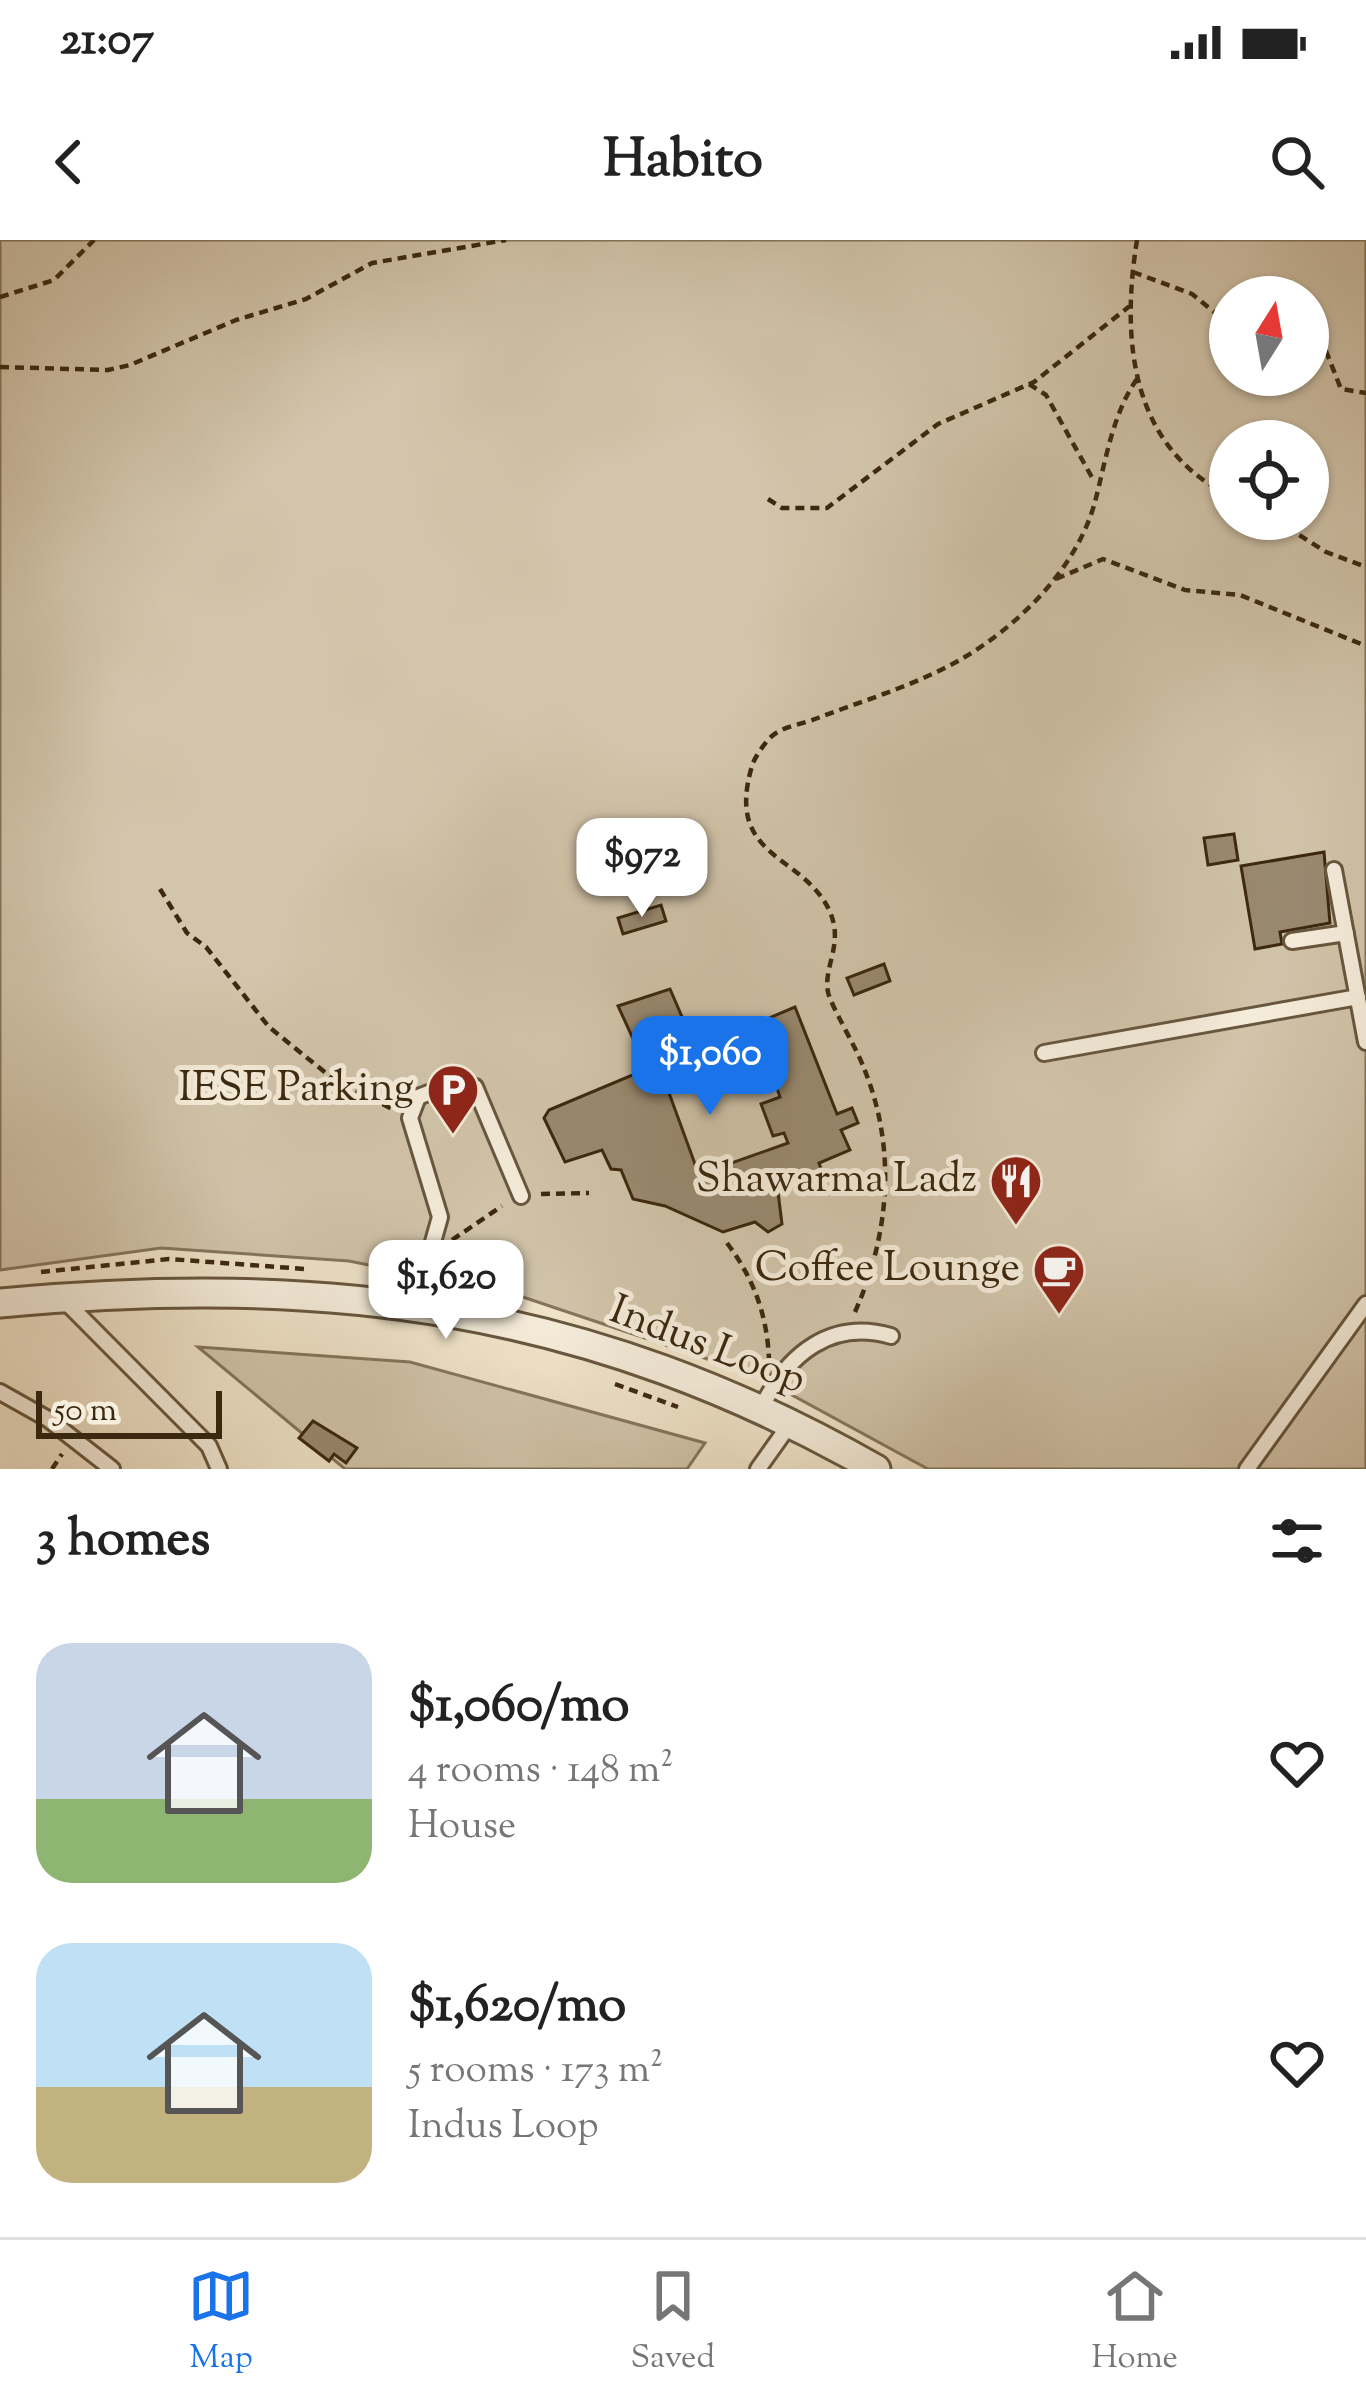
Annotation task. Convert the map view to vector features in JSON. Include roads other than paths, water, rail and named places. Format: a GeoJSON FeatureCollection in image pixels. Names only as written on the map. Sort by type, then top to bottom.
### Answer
{"type":"FeatureCollection","features":[{"type":"Feature","properties":{"kind":"street","name":"Indus Loop"},"geometry":{"type":"LineString","coordinates":[[0,1303],[227,1292],[494,1317],[766,1399],[792,1421],[876,1469]]}},
{"type":"Feature","properties":{"kind":"lane"},"geometry":{"type":"LineString","coordinates":[[1334,870],[1346,933],[1360,972],[1358,997],[1366,1042]]}},
{"type":"Feature","properties":{"kind":"lane"},"geometry":{"type":"LineString","coordinates":[[1292,941],[1346,933]]}},
{"type":"Feature","properties":{"kind":"lane"},"geometry":{"type":"LineString","coordinates":[[1044,1052],[1358,997]]}},
{"type":"Feature","properties":{"kind":"lane"},"geometry":{"type":"LineString","coordinates":[[415,1306],[440,1217],[439,1200],[410,1118],[418,1097],[457,1082],[475,1087],[521,1196]]}},
{"type":"Feature","properties":{"kind":"lane"},"geometry":{"type":"LineString","coordinates":[[62,1298],[209,1446],[219,1469]]}},
{"type":"Feature","properties":{"kind":"lane"},"geometry":{"type":"LineString","coordinates":[[1247,1469],[1366,1304]]}},
{"type":"Feature","properties":{"kind":"lane"},"geometry":{"type":"LineString","coordinates":[[766,1399],[813,1345],[848,1328],[891,1336]]}},
{"type":"Feature","properties":{"kind":"lane"},"geometry":{"type":"LineString","coordinates":[[0,1392],[48,1419],[112,1469]]}},
{"type":"Feature","properties":{"kind":"lane"},"geometry":{"type":"LineString","coordinates":[[758,1469],[792,1421]]}},
{"type":"Feature","properties":{"kind":"place","name":"IESE Parking"},"geometry":{"type":"Point","coordinates":[453,1136]}},
{"type":"Feature","properties":{"kind":"place","name":"Shawarma Ladz"},"geometry":{"type":"Point","coordinates":[1016,1227]}},
{"type":"Feature","properties":{"kind":"place","name":"Coffee Lounge"},"geometry":{"type":"Point","coordinates":[1059,1316]}}]}
